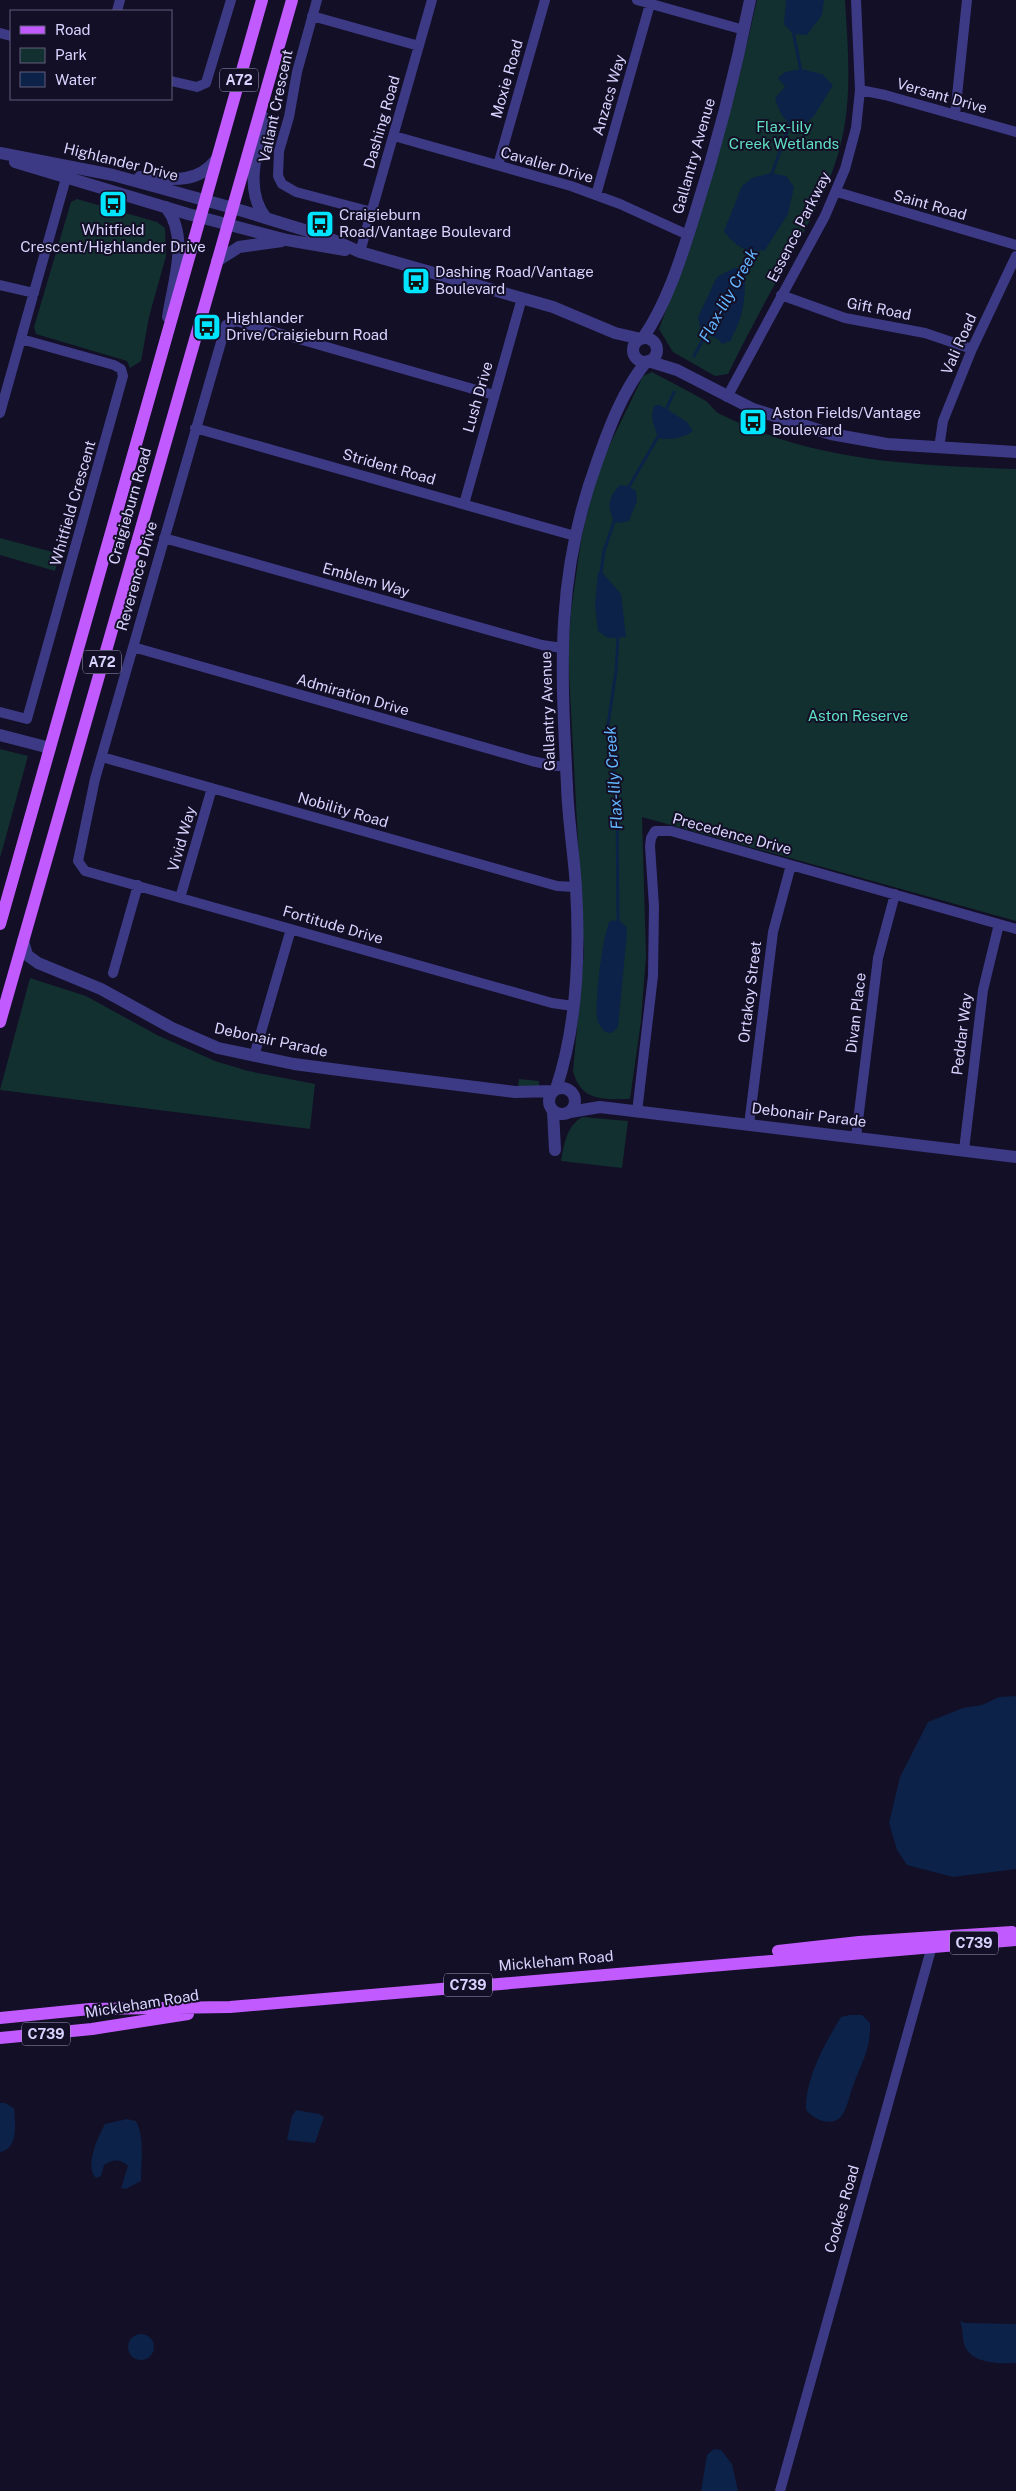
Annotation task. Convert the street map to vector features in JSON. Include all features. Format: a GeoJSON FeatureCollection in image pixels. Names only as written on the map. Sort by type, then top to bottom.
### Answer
{"type":"FeatureCollection","features":[{"type":"Feature","properties":{"kind":"main road","name":"Craigieburn Road"},"geometry":{"type":"LineString","coordinates":[[0,924],[262,0]]}},
{"type":"Feature","properties":{"kind":"main road","name":"Craigieburn Road"},"geometry":{"type":"LineString","coordinates":[[0,1022],[292,0]]}},
{"type":"Feature","properties":{"kind":"main road","name":"Mickleham Road"},"geometry":{"type":"LineString","coordinates":[[932,1947],[1016,1931]]}},
{"type":"Feature","properties":{"kind":"main road","name":"Mickleham Road"},"geometry":{"type":"LineString","coordinates":[[0,2038],[92,2030],[230,2007],[706,1964],[780,1951],[932,1947],[1016,1940]]}},
{"type":"Feature","properties":{"kind":"main road","name":"Mickleham Road"},"geometry":{"type":"LineString","coordinates":[[0,2018],[90,2009],[230,2007]]}},
{"type":"Feature","properties":{"kind":"street"},"geometry":{"type":"LineString","coordinates":[[172,81],[197,87],[206,83],[231,0]]}},
{"type":"Feature","properties":{"kind":"street","name":"Valiant Crescent"},"geometry":{"type":"LineString","coordinates":[[317,0],[279,151],[278,176],[282,184],[296,192],[372,212]]}},
{"type":"Feature","properties":{"kind":"street","name":"Dashing Road"},"geometry":{"type":"LineString","coordinates":[[360,252],[432,0]]}},
{"type":"Feature","properties":{"kind":"street","name":"Moxie Road"},"geometry":{"type":"LineString","coordinates":[[498,166],[545,0]]}},
{"type":"Feature","properties":{"kind":"street"},"geometry":{"type":"LineString","coordinates":[[637,0],[744,30]]}},
{"type":"Feature","properties":{"kind":"street","name":"Gallantry Avenue"},"geometry":{"type":"LineString","coordinates":[[649,343],[688,235],[725,110],[750,0]]}},
{"type":"Feature","properties":{"kind":"street","name":"Essence Parkway"},"geometry":{"type":"LineString","coordinates":[[726,397],[836,192],[852,147],[860,90],[856,0]]}},
{"type":"Feature","properties":{"kind":"street"},"geometry":{"type":"LineString","coordinates":[[955,115],[967,0]]}},
{"type":"Feature","properties":{"kind":"street","name":"Anzacs Way"},"geometry":{"type":"LineString","coordinates":[[596,194],[650,4]]}},
{"type":"Feature","properties":{"kind":"street"},"geometry":{"type":"LineString","coordinates":[[312,16],[419,46]]}},
{"type":"Feature","properties":{"kind":"street"},"geometry":{"type":"LineString","coordinates":[[266,218],[257,205],[254,187],[268,83]]}},
{"type":"Feature","properties":{"kind":"street","name":"Versant Drive"},"geometry":{"type":"LineString","coordinates":[[860,90],[885,95],[1016,132]]}},
{"type":"Feature","properties":{"kind":"street","name":"Cavalier Drive"},"geometry":{"type":"LineString","coordinates":[[394,136],[596,194],[688,235]]}},
{"type":"Feature","properties":{"kind":"street","name":"Highlander Drive"},"geometry":{"type":"LineString","coordinates":[[0,155],[68,172],[166,207],[228,225],[312,246],[360,252]]}},
{"type":"Feature","properties":{"kind":"street"},"geometry":{"type":"LineString","coordinates":[[113,175],[186,179],[208,170],[216,160]]}},
{"type":"Feature","properties":{"kind":"street"},"geometry":{"type":"LineString","coordinates":[[0,413],[2,397],[21,339],[68,172]]}},
{"type":"Feature","properties":{"kind":"street","name":"Highlander Drive"},"geometry":{"type":"LineString","coordinates":[[68,172],[113,175],[205,200],[324,236],[360,252]]}},
{"type":"Feature","properties":{"kind":"street","name":"Saint Road"},"geometry":{"type":"LineString","coordinates":[[836,192],[1016,245]]}},
{"type":"Feature","properties":{"kind":"street"},"geometry":{"type":"LineString","coordinates":[[162,349],[179,240],[176,221],[166,207]]}},
{"type":"Feature","properties":{"kind":"street"},"geometry":{"type":"LineString","coordinates":[[217,261],[239,247],[287,240]]}},
{"type":"Feature","properties":{"kind":"street"},"geometry":{"type":"LineString","coordinates":[[360,252],[575,315],[615,333],[649,343],[677,370]]}},
{"type":"Feature","properties":{"kind":"street","name":"Vali Road"},"geometry":{"type":"LineString","coordinates":[[939,448],[943,421],[972,349],[1016,256]]}},
{"type":"Feature","properties":{"kind":"street"},"geometry":{"type":"LineString","coordinates":[[0,285],[34,293]]}},
{"type":"Feature","properties":{"kind":"street","name":"Gift Road"},"geometry":{"type":"LineString","coordinates":[[781,295],[845,318],[925,333],[972,349]]}},
{"type":"Feature","properties":{"kind":"street","name":"Lush Drive"},"geometry":{"type":"LineString","coordinates":[[464,504],[522,298]]}},
{"type":"Feature","properties":{"kind":"street","name":"Reverence Drive"},"geometry":{"type":"LineString","coordinates":[[85,870],[79,865],[78,858],[102,757],[223,330],[231,321],[494,395]]}},
{"type":"Feature","properties":{"kind":"street"},"geometry":{"type":"LineString","coordinates":[[615,333],[641,358],[677,370],[726,397],[778,418],[831,434],[886,444],[1016,452]]}},
{"type":"Feature","properties":{"kind":"street","name":"Whitfield Crescent"},"geometry":{"type":"LineString","coordinates":[[0,712],[27,719],[123,376],[122,369],[114,365],[21,339]]}},
{"type":"Feature","properties":{"kind":"street"},"geometry":{"type":"LineString","coordinates":[[641,358],[654,357],[649,343]]}},
{"type":"Feature","properties":{"kind":"street"},"geometry":{"type":"LineString","coordinates":[[641,358],[635,344],[649,343]]}},
{"type":"Feature","properties":{"kind":"street","name":"Gallantry Avenue"},"geometry":{"type":"LineString","coordinates":[[554,1090],[567,1052],[573,1006],[577,947],[576,887],[567,766],[562,648],[565,590],[583,504],[600,454],[641,358]]}},
{"type":"Feature","properties":{"kind":"street","name":"Strident Road"},"geometry":{"type":"LineString","coordinates":[[195,428],[575,536]]}},
{"type":"Feature","properties":{"kind":"street","name":"Emblem Way"},"geometry":{"type":"LineString","coordinates":[[164,538],[542,645],[562,648]]}},
{"type":"Feature","properties":{"kind":"street","name":"Admiration Drive"},"geometry":{"type":"LineString","coordinates":[[133,647],[532,761],[554,766],[567,766]]}},
{"type":"Feature","properties":{"kind":"street"},"geometry":{"type":"LineString","coordinates":[[0,735],[50,748]]}},
{"type":"Feature","properties":{"kind":"street","name":"Nobility Road"},"geometry":{"type":"LineString","coordinates":[[102,757],[557,886],[576,887]]}},
{"type":"Feature","properties":{"kind":"street","name":"Vivid Way"},"geometry":{"type":"LineString","coordinates":[[180,898],[212,788]]}},
{"type":"Feature","properties":{"kind":"street","name":"Precedence Drive"},"geometry":{"type":"LineString","coordinates":[[638,1112],[653,968],[652,835],[658,830],[670,831],[1016,929]]}},
{"type":"Feature","properties":{"kind":"street","name":"Ortakoy Street"},"geometry":{"type":"LineString","coordinates":[[749,1125],[773,932],[791,865]]}},
{"type":"Feature","properties":{"kind":"street","name":"Fortitude Drive"},"geometry":{"type":"LineString","coordinates":[[85,870],[552,1003],[573,1006]]}},
{"type":"Feature","properties":{"kind":"street"},"geometry":{"type":"LineString","coordinates":[[113,973],[138,886]]}},
{"type":"Feature","properties":{"kind":"street","name":"Divan Place"},"geometry":{"type":"LineString","coordinates":[[856,1137],[878,958],[895,894]]}},
{"type":"Feature","properties":{"kind":"street","name":"Peddar Way"},"geometry":{"type":"LineString","coordinates":[[964,1150],[982,990],[999,924]]}},
{"type":"Feature","properties":{"kind":"street"},"geometry":{"type":"LineString","coordinates":[[254,1056],[291,929]]}},
{"type":"Feature","properties":{"kind":"street"},"geometry":{"type":"LineString","coordinates":[[23,941],[27,955],[38,964]]}},
{"type":"Feature","properties":{"kind":"street"},"geometry":{"type":"LineString","coordinates":[[14,973],[22,966],[38,964]]}},
{"type":"Feature","properties":{"kind":"street","name":"Debonair Parade"},"geometry":{"type":"LineString","coordinates":[[38,964],[101,989],[190,1037],[218,1048],[318,1067],[515,1092],[554,1090]]}},
{"type":"Feature","properties":{"kind":"street","name":"Gallantry Avenue"},"geometry":{"type":"LineString","coordinates":[[567,1052],[573,1093]]}},
{"type":"Feature","properties":{"kind":"street"},"geometry":{"type":"LineString","coordinates":[[564,1087],[573,1093],[575,1106],[569,1113],[554,1155],[552,1109],[549,1099],[554,1090],[564,1087]]}},
{"type":"Feature","properties":{"kind":"street","name":"Debonair Parade"},"geometry":{"type":"LineString","coordinates":[[515,1092],[552,1109]]}},
{"type":"Feature","properties":{"kind":"street","name":"Debonair Parade"},"geometry":{"type":"LineString","coordinates":[[573,1093],[600,1106],[638,1112],[1016,1157]]}},
{"type":"Feature","properties":{"kind":"street","name":"Debonair Parade"},"geometry":{"type":"LineString","coordinates":[[569,1113],[600,1106]]}},
{"type":"Feature","properties":{"kind":"street"},"geometry":{"type":"LineString","coordinates":[[552,1109],[560,1114],[569,1113]]}},
{"type":"Feature","properties":{"kind":"street"},"geometry":{"type":"LineString","coordinates":[[932,1947],[938,1952],[1016,1945]]}},
{"type":"Feature","properties":{"kind":"street","name":"Cookes Road"},"geometry":{"type":"LineString","coordinates":[[780,2491],[932,1947]]}},
{"type":"Feature","properties":{"kind":"green space","name":"Flax-lily Creek Wetlands"},"geometry":{"type":"Polygon","coordinates":[[[757,0],[845,0],[848,76],[846,113],[839,151],[816,209],[728,374],[715,376],[673,352],[659,329],[688,248],[714,166],[737,84],[757,0]]]}},
{"type":"Feature","properties":{"kind":"green space"},"geometry":{"type":"Polygon","coordinates":[[[77,199],[157,222],[165,228],[166,256],[149,317],[141,361],[130,368],[127,361],[36,334],[34,327],[71,202],[77,199]]]}},
{"type":"Feature","properties":{"kind":"green space","name":"Aston Reserve"},"geometry":{"type":"Polygon","coordinates":[[[652,372],[706,401],[720,414],[755,430],[791,442],[865,458],[940,465],[1016,469],[1016,921],[642,817],[646,956],[641,1021],[630,1099],[611,1099],[594,1097],[587,1093],[581,1088],[573,1071],[584,952],[568,655],[571,611],[581,540],[597,471],[643,376],[652,372]]]}},
{"type":"Feature","properties":{"kind":"green space"},"geometry":{"type":"Polygon","coordinates":[[[0,538],[60,554],[55,571],[0,555],[0,538]]]}},
{"type":"Feature","properties":{"kind":"green space"},"geometry":{"type":"Polygon","coordinates":[[[0,749],[28,756],[0,858],[0,749]]]}},
{"type":"Feature","properties":{"kind":"green space"},"geometry":{"type":"Polygon","coordinates":[[[30,978],[86,996],[157,1035],[215,1061],[248,1071],[315,1084],[310,1129],[0,1090],[30,978]]]}},
{"type":"Feature","properties":{"kind":"green space"},"geometry":{"type":"Polygon","coordinates":[[[519,1079],[539,1081],[539,1086],[518,1086],[519,1079]]]}},
{"type":"Feature","properties":{"kind":"green space"},"geometry":{"type":"Polygon","coordinates":[[[582,1117],[628,1121],[622,1168],[561,1161],[569,1131],[582,1117]]]}},
{"type":"Feature","properties":{"kind":"water"},"geometry":{"type":"Polygon","coordinates":[[[786,0],[824,0],[822,15],[807,35],[793,34],[784,24],[786,0]]]}},
{"type":"Feature","properties":{"kind":"water"},"geometry":{"type":"Polygon","coordinates":[[[801,69],[822,74],[833,85],[814,116],[800,128],[786,121],[775,98],[785,87],[778,78],[785,72],[801,69]]]}},
{"type":"Feature","properties":{"kind":"water"},"geometry":{"type":"Polygon","coordinates":[[[771,173],[786,176],[794,187],[788,214],[765,250],[747,250],[732,241],[724,231],[742,186],[752,178],[771,173]]]}},
{"type":"Feature","properties":{"kind":"water"},"geometry":{"type":"Polygon","coordinates":[[[734,268],[744,269],[743,307],[731,341],[722,344],[718,339],[706,334],[700,327],[698,317],[717,277],[734,268]]]}},
{"type":"Feature","properties":{"kind":"water"},"geometry":{"type":"Polygon","coordinates":[[[655,405],[660,405],[687,422],[693,431],[677,438],[659,438],[652,417],[655,405]]]}},
{"type":"Feature","properties":{"kind":"water"},"geometry":{"type":"Polygon","coordinates":[[[620,485],[628,486],[636,491],[637,501],[629,521],[619,523],[614,521],[610,511],[610,502],[620,485]]]}},
{"type":"Feature","properties":{"kind":"water"},"geometry":{"type":"Polygon","coordinates":[[[601,571],[621,594],[626,637],[608,638],[598,631],[595,605],[598,572],[601,571]]]}},
{"type":"Feature","properties":{"kind":"water"},"geometry":{"type":"Polygon","coordinates":[[[618,920],[626,926],[627,933],[618,1027],[612,1033],[605,1032],[599,1023],[597,1003],[604,939],[610,921],[618,920]]]}},
{"type":"Feature","properties":{"kind":"water"},"geometry":{"type":"Polygon","coordinates":[[[1016,1696],[1016,1869],[953,1877],[907,1865],[897,1850],[889,1823],[900,1777],[928,1722],[963,1708],[982,1705],[999,1697],[1016,1696]]]}},
{"type":"Feature","properties":{"kind":"water"},"geometry":{"type":"Polygon","coordinates":[[[862,2015],[870,2023],[869,2041],[844,2112],[836,2120],[825,2122],[806,2110],[809,2086],[817,2062],[835,2027],[841,2017],[862,2015]]]}},
{"type":"Feature","properties":{"kind":"water"},"geometry":{"type":"Polygon","coordinates":[[[0,2103],[5,2103],[14,2108],[15,2127],[10,2146],[0,2152],[0,2103]]]}},
{"type":"Feature","properties":{"kind":"water"},"geometry":{"type":"Polygon","coordinates":[[[296,2110],[319,2114],[324,2117],[315,2143],[287,2140],[292,2116],[296,2110]]]}},
{"type":"Feature","properties":{"kind":"water"},"geometry":{"type":"Polygon","coordinates":[[[127,2119],[136,2121],[139,2128],[142,2142],[142,2158],[141,2181],[126,2189],[121,2188],[128,2166],[125,2163],[113,2161],[107,2163],[104,2165],[101,2176],[96,2178],[91,2167],[93,2152],[105,2124],[127,2119]]]}},
{"type":"Feature","properties":{"kind":"water"},"geometry":{"type":"Polygon","coordinates":[[[960,2321],[965,2323],[1016,2324],[1016,2363],[994,2363],[972,2356],[964,2344],[960,2321]]]}},
{"type":"Feature","properties":{"kind":"water"},"geometry":{"type":"Polygon","coordinates":[[[141,2334],[150,2338],[154,2347],[150,2356],[141,2360],[132,2356],[128,2347],[132,2338],[141,2334]]]}},
{"type":"Feature","properties":{"kind":"water"},"geometry":{"type":"Polygon","coordinates":[[[714,2449],[721,2450],[732,2464],[738,2491],[701,2491],[707,2455],[714,2449]]]}},
{"type":"Feature","properties":{"kind":"waterway","name":"Flax-lily Creek"},"geometry":{"type":"LineString","coordinates":[[793,31],[801,71]]}},
{"type":"Feature","properties":{"kind":"waterway","name":"Flax-lily Creek"},"geometry":{"type":"LineString","coordinates":[[771,176],[791,121]]}},
{"type":"Feature","properties":{"kind":"waterway","name":"Flax-lily Creek"},"geometry":{"type":"LineString","coordinates":[[743,271],[755,248]]}},
{"type":"Feature","properties":{"kind":"waterway","name":"Flax-lily Creek"},"geometry":{"type":"LineString","coordinates":[[694,356],[708,330]]}},
{"type":"Feature","properties":{"kind":"waterway","name":"Flax-lily Creek"},"geometry":{"type":"LineString","coordinates":[[665,412],[674,392]]}},
{"type":"Feature","properties":{"kind":"waterway","name":"Flax-lily Creek"},"geometry":{"type":"LineString","coordinates":[[627,490],[659,435]]}},
{"type":"Feature","properties":{"kind":"waterway","name":"Flax-lily Creek"},"geometry":{"type":"LineString","coordinates":[[601,573],[604,551],[615,519]]}},
{"type":"Feature","properties":{"kind":"waterway","name":"Flax-lily Creek"},"geometry":{"type":"LineString","coordinates":[[618,637],[616,671],[608,725],[617,795],[618,924]]}},
{"type":"Feature","properties":{"kind":"place","name":"Whitfield Crescent/Highlander Drive"},"geometry":{"type":"Point","coordinates":[113,204]}},
{"type":"Feature","properties":{"kind":"place","name":"Craigieburn Road/Vantage Boulevard"},"geometry":{"type":"Point","coordinates":[320,224]}},
{"type":"Feature","properties":{"kind":"place","name":"Dashing Road/Vantage Boulevard"},"geometry":{"type":"Point","coordinates":[416,281]}},
{"type":"Feature","properties":{"kind":"place","name":"Highlander Drive/Craigieburn Road"},"geometry":{"type":"Point","coordinates":[207,327]}},
{"type":"Feature","properties":{"kind":"place","name":"Aston Fields/Vantage Boulevard"},"geometry":{"type":"Point","coordinates":[753,422]}}]}
